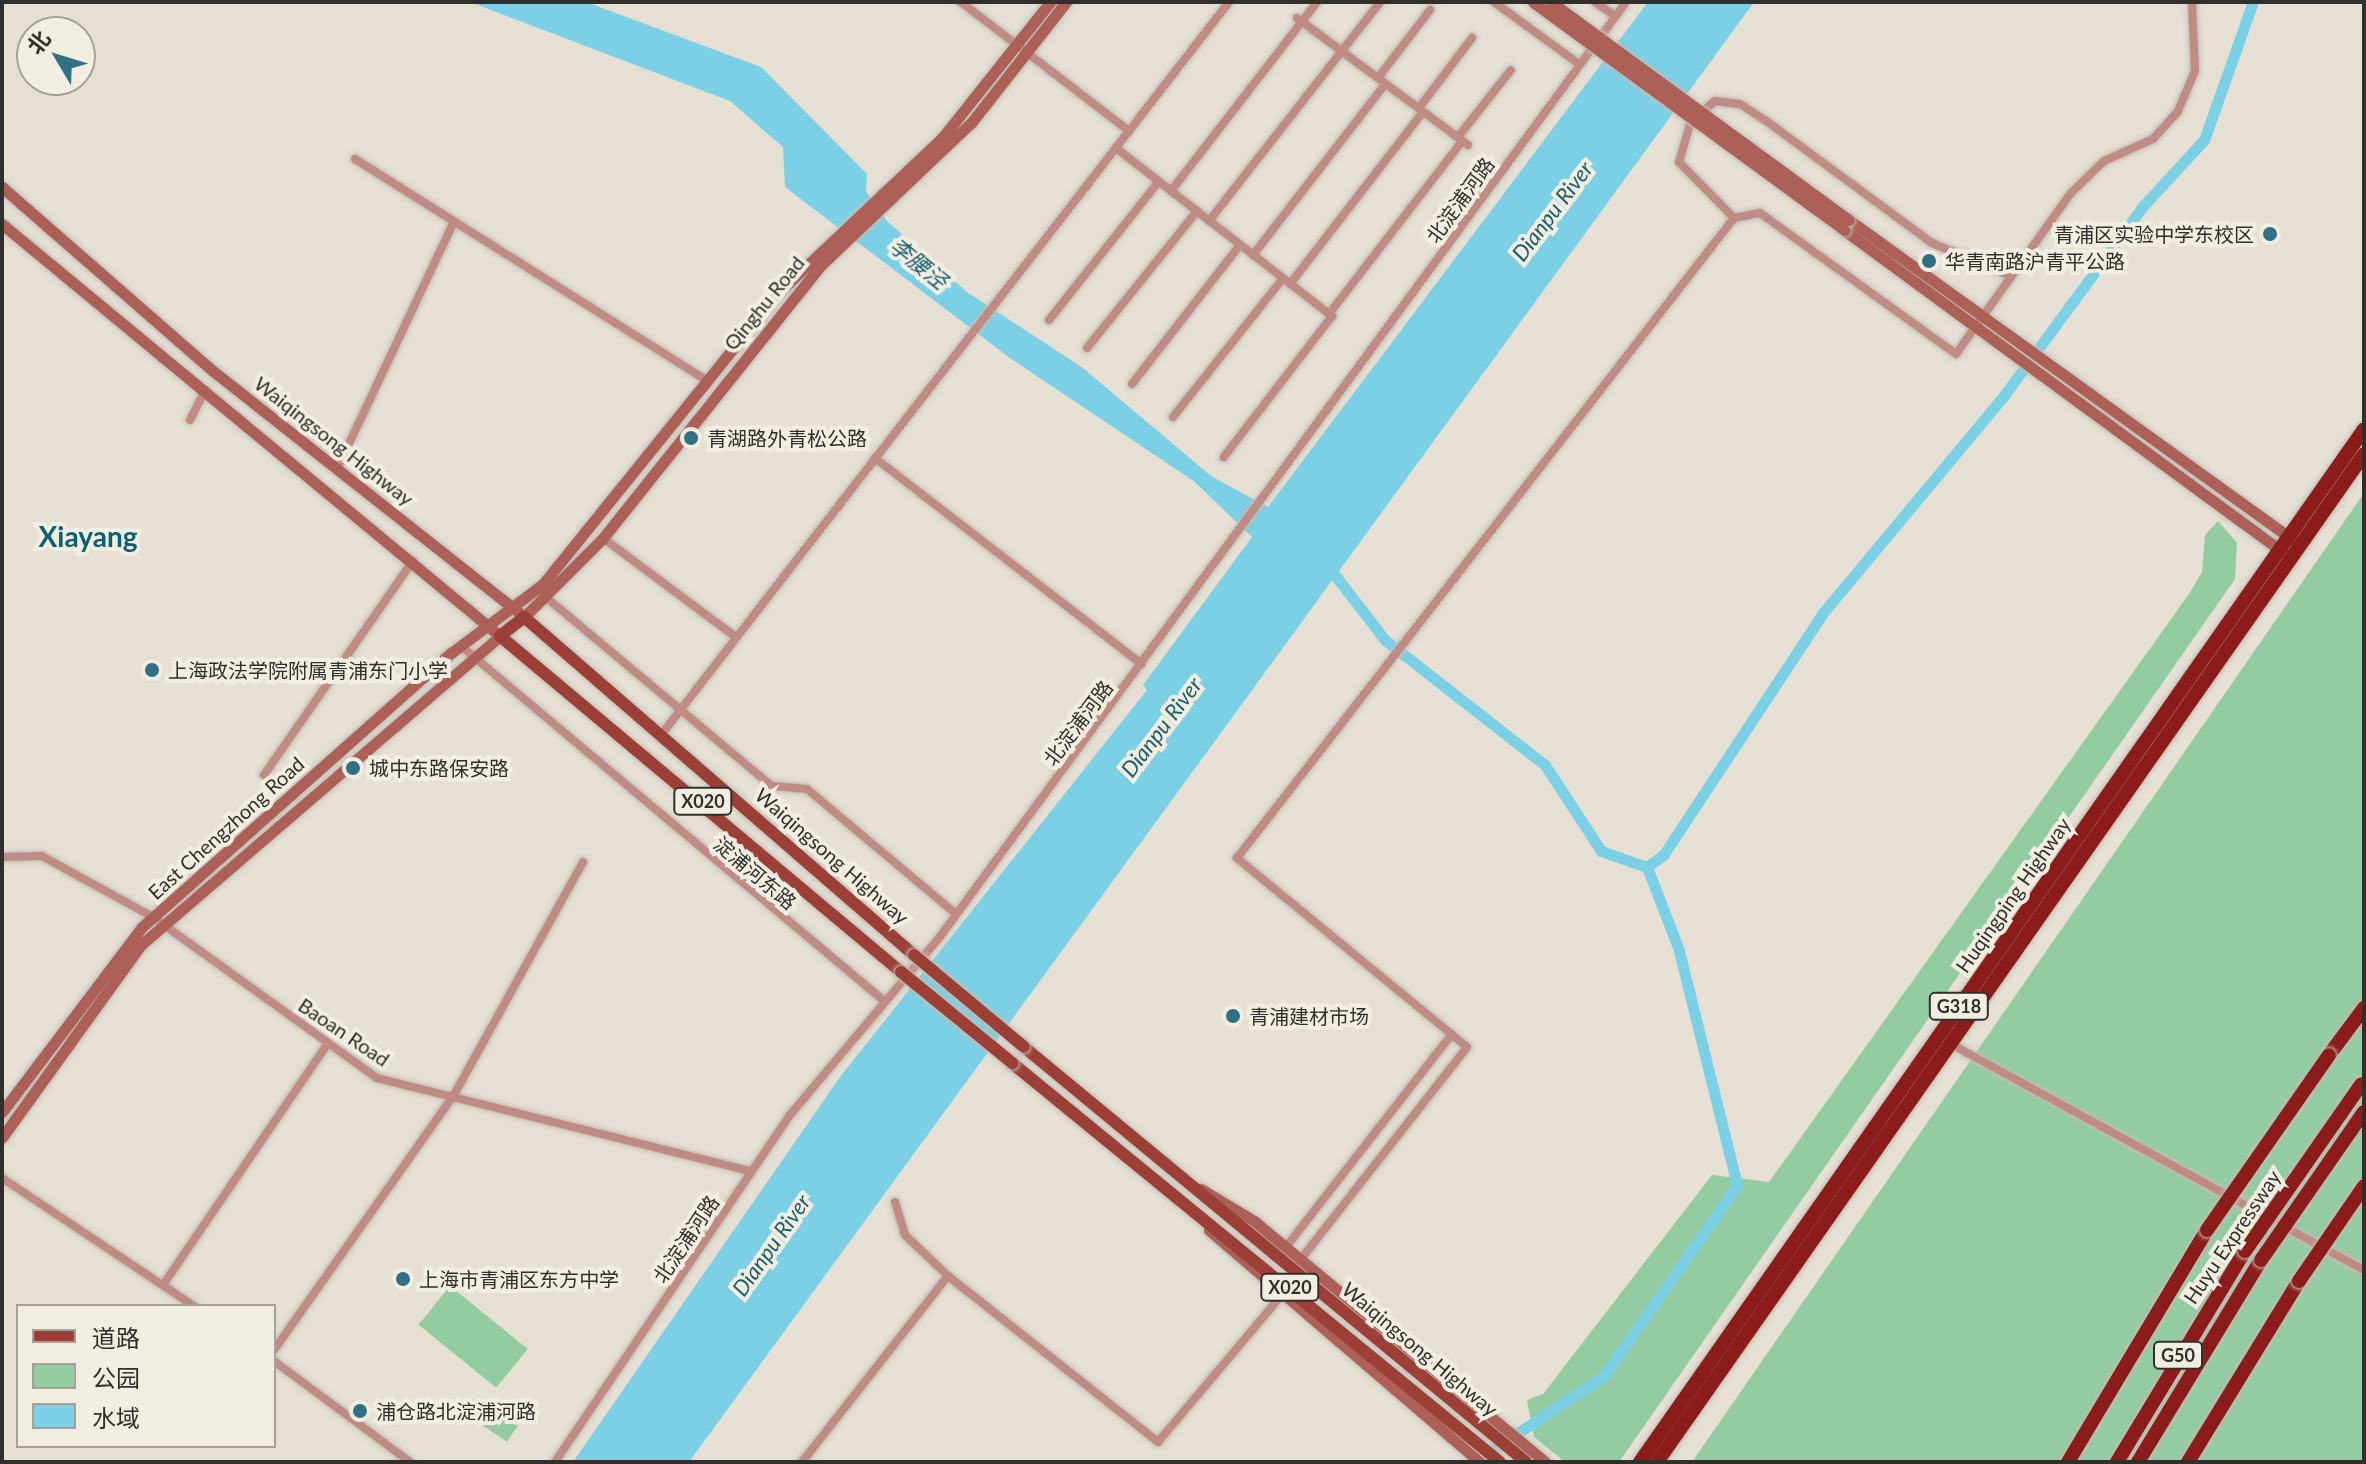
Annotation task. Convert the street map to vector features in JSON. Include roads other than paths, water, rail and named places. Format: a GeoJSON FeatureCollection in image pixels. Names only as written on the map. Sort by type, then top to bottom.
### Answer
{"type":"FeatureCollection","features":[{"type":"Feature","properties":{"kind":"highway","name":"Huqingping Highway"},"geometry":{"type":"LineString","coordinates":[[1640,1462],[1944,1040],[2285,554],[2364,429]]}},
{"type":"Feature","properties":{"kind":"highway","name":"Huqingping Highway"},"geometry":{"type":"LineString","coordinates":[[2294,541],[2364,454]]}},
{"type":"Feature","properties":{"kind":"highway"},"geometry":{"type":"LineString","coordinates":[[2066,1462],[2207,1230],[2364,1007]]}},
{"type":"Feature","properties":{"kind":"highway","name":"Huqingping Highway"},"geometry":{"type":"LineString","coordinates":[[1660,1459],[1944,1040]]}},
{"type":"Feature","properties":{"kind":"highway","name":"Huyu Expressway"},"geometry":{"type":"LineString","coordinates":[[2117,1462],[2245,1251],[2362,1083]]}},
{"type":"Feature","properties":{"kind":"highway","name":"Huyu Expressway"},"geometry":{"type":"LineString","coordinates":[[2138,1462],[2261,1260],[2364,1112]]}},
{"type":"Feature","properties":{"kind":"highway"},"geometry":{"type":"LineString","coordinates":[[2188,1462],[2299,1281],[2364,1186]]}},
{"type":"Feature","properties":{"kind":"main road","name":"Qinghu Road"},"geometry":{"type":"LineString","coordinates":[[1021,51],[1050,2]]}},
{"type":"Feature","properties":{"kind":"main road","name":"Qinghu Road"},"geometry":{"type":"LineString","coordinates":[[500,636],[779,292],[881,204],[1066,2]]}},
{"type":"Feature","properties":{"kind":"main road"},"geometry":{"type":"LineString","coordinates":[[1533,2],[1846,225],[1985,316],[2294,541]]}},
{"type":"Feature","properties":{"kind":"main road"},"geometry":{"type":"LineString","coordinates":[[1551,2],[2008,350],[2285,554]]}},
{"type":"Feature","properties":{"kind":"main road","name":"Waiqingsong Highway"},"geometry":{"type":"LineString","coordinates":[[2,187],[337,469],[519,613],[914,955],[1526,1462]]}},
{"type":"Feature","properties":{"kind":"main road","name":"Waiqingsong Highway"},"geometry":{"type":"LineString","coordinates":[[2,224],[413,561],[901,972],[1500,1462]]}},
{"type":"Feature","properties":{"kind":"main road","name":"Qinghu Road"},"geometry":{"type":"LineString","coordinates":[[519,613],[548,599],[603,538],[787,304],[845,236]]}},
{"type":"Feature","properties":{"kind":"main road","name":"East Chengzhong Road"},"geometry":{"type":"LineString","coordinates":[[2,1112],[157,921],[461,646],[489,627],[519,613]]}},
{"type":"Feature","properties":{"kind":"main road","name":"East Chengzhong Road"},"geometry":{"type":"LineString","coordinates":[[2,1137],[157,921],[471,655],[500,636]]}},
{"type":"Feature","properties":{"kind":"main road"},"geometry":{"type":"LineString","coordinates":[[1197,1187],[1286,1247],[1545,1462]]}},
{"type":"Feature","properties":{"kind":"main road"},"geometry":{"type":"LineString","coordinates":[[1179,1197],[1281,1296],[1480,1462]]}},
{"type":"Feature","properties":{"kind":"main road"},"geometry":{"type":"LineString","coordinates":[[1633,1462],[1660,1432]]}},
{"type":"Feature","properties":{"kind":"street"},"geometry":{"type":"LineString","coordinates":[[961,2],[1129,131]]}},
{"type":"Feature","properties":{"kind":"street"},"geometry":{"type":"LineString","coordinates":[[661,735],[1229,2]]}},
{"type":"Feature","properties":{"kind":"street"},"geometry":{"type":"LineString","coordinates":[[1171,191],[1299,20],[1317,2]]}},
{"type":"Feature","properties":{"kind":"street"},"geometry":{"type":"LineString","coordinates":[[1209,221],[1380,2]]}},
{"type":"Feature","properties":{"kind":"street"},"geometry":{"type":"LineString","coordinates":[[1494,2],[1579,64]]}},
{"type":"Feature","properties":{"kind":"street"},"geometry":{"type":"LineString","coordinates":[[1595,2],[1615,16]]}},
{"type":"Feature","properties":{"kind":"street","name":"北淀浦河路"},"geometry":{"type":"LineString","coordinates":[[555,1462],[751,1171],[883,1000],[955,913],[1142,664],[1626,2]]}},
{"type":"Feature","properties":{"kind":"street"},"geometry":{"type":"LineString","coordinates":[[1301,1259],[1467,1047],[1237,858],[1734,218],[1760,213],[1956,354],[2011,276],[2104,161],[2165,128],[2188,93],[2197,44],[2192,2]]}},
{"type":"Feature","properties":{"kind":"street"},"geometry":{"type":"LineString","coordinates":[[1253,255],[1382,81],[1430,10]]}},
{"type":"Feature","properties":{"kind":"street"},"geometry":{"type":"LineString","coordinates":[[1299,20],[1463,141]]}},
{"type":"Feature","properties":{"kind":"street"},"geometry":{"type":"LineString","coordinates":[[1173,417],[1286,281],[1421,110],[1472,38]]}},
{"type":"Feature","properties":{"kind":"street"},"geometry":{"type":"LineString","coordinates":[[1224,457],[1329,314],[1463,141],[1511,70]]}},
{"type":"Feature","properties":{"kind":"street"},"geometry":{"type":"LineString","coordinates":[[1734,218],[1679,162],[1691,121],[1715,101],[1740,104],[1765,120],[1932,243],[2011,276]]}},
{"type":"Feature","properties":{"kind":"street"},"geometry":{"type":"LineString","coordinates":[[1116,148],[1329,314]]}},
{"type":"Feature","properties":{"kind":"street"},"geometry":{"type":"LineString","coordinates":[[355,159],[708,381]]}},
{"type":"Feature","properties":{"kind":"street"},"geometry":{"type":"LineString","coordinates":[[1049,320],[1159,181]]}},
{"type":"Feature","properties":{"kind":"street"},"geometry":{"type":"LineString","coordinates":[[1087,348],[1197,211]]}},
{"type":"Feature","properties":{"kind":"street"},"geometry":{"type":"LineString","coordinates":[[337,469],[377,399],[454,222]]}},
{"type":"Feature","properties":{"kind":"street"},"geometry":{"type":"LineString","coordinates":[[1132,384],[1240,245]]}},
{"type":"Feature","properties":{"kind":"street"},"geometry":{"type":"LineString","coordinates":[[190,420],[205,390]]}},
{"type":"Feature","properties":{"kind":"street"},"geometry":{"type":"LineString","coordinates":[[875,458],[1142,664]]}},
{"type":"Feature","properties":{"kind":"street"},"geometry":{"type":"LineString","coordinates":[[603,538],[736,637]]}},
{"type":"Feature","properties":{"kind":"street"},"geometry":{"type":"LineString","coordinates":[[264,775],[413,561]]}},
{"type":"Feature","properties":{"kind":"street"},"geometry":{"type":"LineString","coordinates":[[548,599],[772,786],[807,789],[955,913]]}},
{"type":"Feature","properties":{"kind":"street","name":"淀浦河东路"},"geometry":{"type":"LineString","coordinates":[[461,646],[883,1000]]}},
{"type":"Feature","properties":{"kind":"street","name":"Baoan Road"},"geometry":{"type":"LineString","coordinates":[[4,853],[42,856],[157,921],[377,1078],[455,1093],[751,1171]]}},
{"type":"Feature","properties":{"kind":"street"},"geometry":{"type":"LineString","coordinates":[[276,1347],[455,1093],[583,862]]}},
{"type":"Feature","properties":{"kind":"street"},"geometry":{"type":"LineString","coordinates":[[1286,1247],[1452,1034]]}},
{"type":"Feature","properties":{"kind":"street"},"geometry":{"type":"LineString","coordinates":[[1944,1040],[2364,1270]]}},
{"type":"Feature","properties":{"kind":"street"},"geometry":{"type":"LineString","coordinates":[[163,1285],[328,1043]]}},
{"type":"Feature","properties":{"kind":"street"},"geometry":{"type":"LineString","coordinates":[[2,1178],[191,1304]]}},
{"type":"Feature","properties":{"kind":"street"},"geometry":{"type":"LineString","coordinates":[[895,1202],[905,1235],[948,1276],[1158,1442],[1281,1296]]}},
{"type":"Feature","properties":{"kind":"street"},"geometry":{"type":"LineString","coordinates":[[802,1462],[948,1276]]}},
{"type":"Feature","properties":{"kind":"street"},"geometry":{"type":"LineString","coordinates":[[276,1362],[410,1462]]}},
{"type":"Feature","properties":{"kind":"water"},"geometry":{"type":"Polygon","coordinates":[[[470,2],[586,2],[761,67],[867,174],[866,191],[887,221],[967,292],[1083,368],[1211,476],[1268,507],[1648,2],[1754,2],[689,1462],[573,1462],[840,1077],[1147,690],[1143,685],[1252,537],[1195,482],[1010,358],[785,187],[783,147],[730,101],[470,2]]]}},
{"type":"Feature","properties":{"kind":"waterway"},"geometry":{"type":"LineString","coordinates":[[1328,566],[1385,640],[1545,765],[1601,851],[1647,867],[1664,854],[1822,614],[2005,394],[2144,205],[2204,140],[2253,2]]}},
{"type":"Feature","properties":{"kind":"waterway"},"geometry":{"type":"LineString","coordinates":[[1483,1456],[1604,1376],[1737,1185],[1679,950],[1647,867]]}},
{"type":"Feature","properties":{"kind":"place","name":"青浦区实验中学东校区"},"geometry":{"type":"Point","coordinates":[2270,234]}},
{"type":"Feature","properties":{"kind":"place","name":"华青南路沪青平公路"},"geometry":{"type":"Point","coordinates":[1929,261]}},
{"type":"Feature","properties":{"kind":"place","name":"青湖路外青松公路"},"geometry":{"type":"Point","coordinates":[691,438]}},
{"type":"Feature","properties":{"kind":"place","name":"上海政法学院附属青浦东门小学"},"geometry":{"type":"Point","coordinates":[152,670]}},
{"type":"Feature","properties":{"kind":"place","name":"城中东路保安路"},"geometry":{"type":"Point","coordinates":[353,768]}},
{"type":"Feature","properties":{"kind":"place","name":"青浦建材市场"},"geometry":{"type":"Point","coordinates":[1233,1016]}},
{"type":"Feature","properties":{"kind":"place","name":"上海市青浦区东方中学"},"geometry":{"type":"Point","coordinates":[403,1279]}},
{"type":"Feature","properties":{"kind":"place","name":"浦仓路北淀浦河路"},"geometry":{"type":"Point","coordinates":[360,1411]}},
{"type":"Feature","properties":{"kind":"district","name":"Xiayang"},"geometry":{"type":"Point","coordinates":[88,536]}},
{"type":"Feature","properties":{"kind":"water label","name":"Dianpu River"},"geometry":{"type":"Point","coordinates":[1552,211]}},
{"type":"Feature","properties":{"kind":"water label","name":"李腰泾"},"geometry":{"type":"Point","coordinates":[919,263]}},
{"type":"Feature","properties":{"kind":"water label","name":"Dianpu River"},"geometry":{"type":"Point","coordinates":[1161,727]}},
{"type":"Feature","properties":{"kind":"water label","name":"Dianpu River"},"geometry":{"type":"Point","coordinates":[771,1245]}}]}
